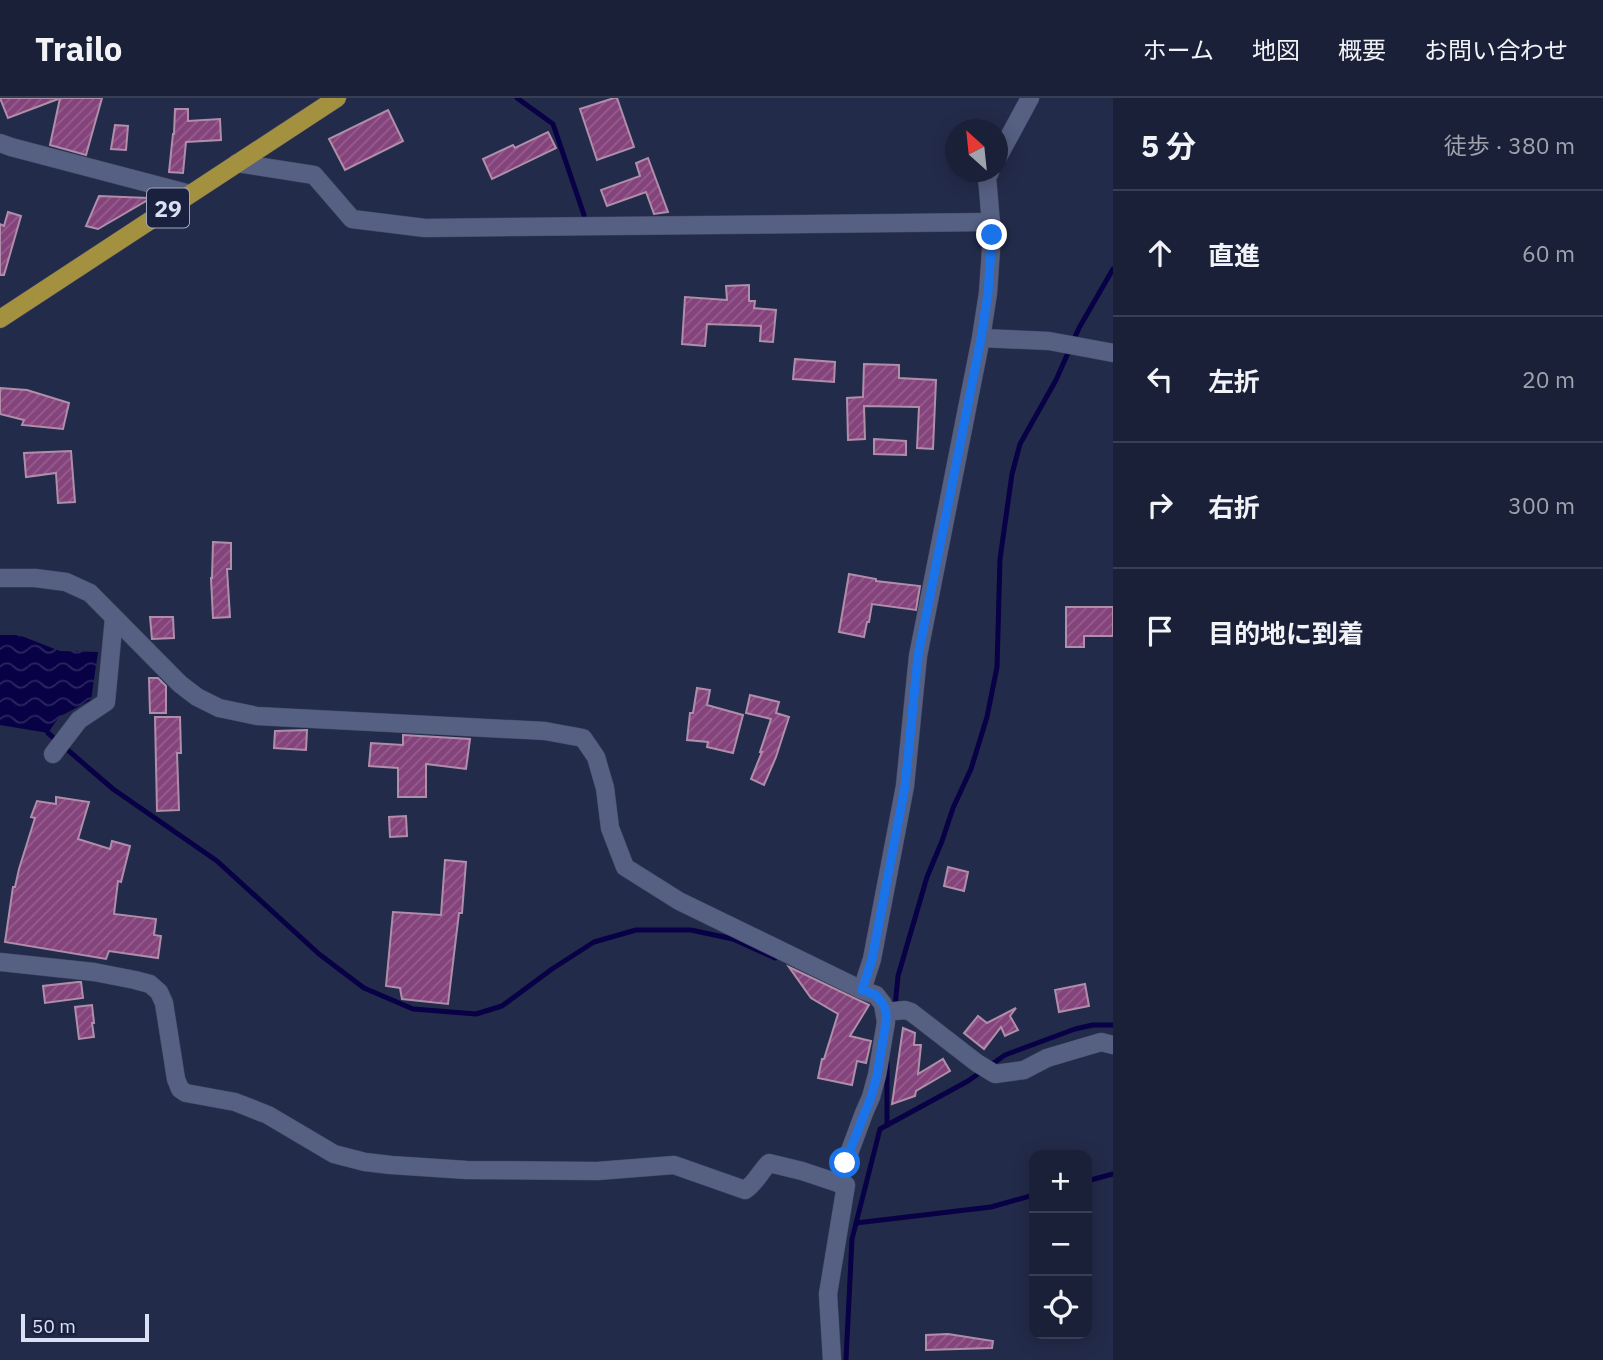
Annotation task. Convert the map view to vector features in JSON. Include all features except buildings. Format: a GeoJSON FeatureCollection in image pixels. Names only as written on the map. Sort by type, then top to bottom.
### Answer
{"type":"FeatureCollection","features":[{"type":"Feature","properties":{"kind":"main road","name":"29"},"geometry":{"type":"LineString","coordinates":[[0,319],[337,98]]}},
{"type":"Feature","properties":{"kind":"street"},"geometry":{"type":"LineString","coordinates":[[1008,139],[1030,98]]}},
{"type":"Feature","properties":{"kind":"street"},"geometry":{"type":"LineString","coordinates":[[0,143],[190,194]]}},
{"type":"Feature","properties":{"kind":"street"},"geometry":{"type":"LineString","coordinates":[[237,163],[314,175],[352,219],[425,228],[991,222]]}},
{"type":"Feature","properties":{"kind":"street"},"geometry":{"type":"LineString","coordinates":[[862,990],[872,959],[905,786],[918,656],[988,293],[992,235],[987,182]]}},
{"type":"Feature","properties":{"kind":"street"},"geometry":{"type":"LineString","coordinates":[[981,338],[1049,341],[1113,353]]}},
{"type":"Feature","properties":{"kind":"street"},"geometry":{"type":"LineString","coordinates":[[0,578],[35,578],[66,582],[90,593],[180,684],[197,697],[219,708],[257,716],[545,731],[583,738],[596,757],[605,788],[610,828],[625,867],[679,901],[876,995],[894,1011],[912,1012],[995,1074],[1024,1070],[1047,1058],[1101,1042],[1113,1045]]}},
{"type":"Feature","properties":{"kind":"street"},"geometry":{"type":"LineString","coordinates":[[53,754],[79,720],[106,702],[114,618]]}},
{"type":"Feature","properties":{"kind":"street"},"geometry":{"type":"LineString","coordinates":[[0,962],[94,972],[150,984],[159,992],[164,1003],[176,1079],[180,1088],[186,1093],[235,1101],[289,1127],[334,1154],[365,1162],[467,1170],[597,1171],[674,1164],[745,1190],[769,1163],[846,1185],[828,1294],[832,1360]]}},
{"type":"Feature","properties":{"kind":"street"},"geometry":{"type":"LineString","coordinates":[[838,1183],[871,1097],[884,1035],[894,1011]]}},
{"type":"Feature","properties":{"kind":"water"},"geometry":{"type":"Polygon","coordinates":[[[0,635],[19,635],[60,651],[98,652],[91,700],[59,717],[48,733],[0,725],[0,635]]]}},
{"type":"Feature","properties":{"kind":"waterway"},"geometry":{"type":"LineString","coordinates":[[517,98],[553,124],[584,215]]}},
{"type":"Feature","properties":{"kind":"waterway"},"geometry":{"type":"LineString","coordinates":[[895,1007],[898,976],[927,877],[971,769],[987,717],[997,667],[1000,559],[1012,474],[1020,444],[1056,380],[1079,328],[1113,269]]}},
{"type":"Feature","properties":{"kind":"waterway"},"geometry":{"type":"LineString","coordinates":[[48,733],[113,789],[217,861],[319,954],[364,988],[413,1009],[476,1014],[502,1006],[594,942],[636,930],[691,930],[733,939],[775,958]]}},
{"type":"Feature","properties":{"kind":"waterway"},"geometry":{"type":"LineString","coordinates":[[846,1360],[852,1239],[880,1129],[968,1081],[1005,1055],[1075,1029],[1113,1025]]}},
{"type":"Feature","properties":{"kind":"waterway"},"geometry":{"type":"LineString","coordinates":[[887,1062],[887,1125]]}},
{"type":"Feature","properties":{"kind":"waterway"},"geometry":{"type":"LineString","coordinates":[[1092,1180],[1113,1174]]}},
{"type":"Feature","properties":{"kind":"waterway"},"geometry":{"type":"LineString","coordinates":[[856,1223],[991,1207],[1029,1196]]}},
{"type":"Feature","properties":{"kind":"route"},"geometry":{"type":"LineString","coordinates":[[845,1163],[871,1097],[886,1022],[883,1004],[876,995],[862,990],[872,959],[905,786],[918,656],[981,338],[988,293],[992,235]]}}]}
